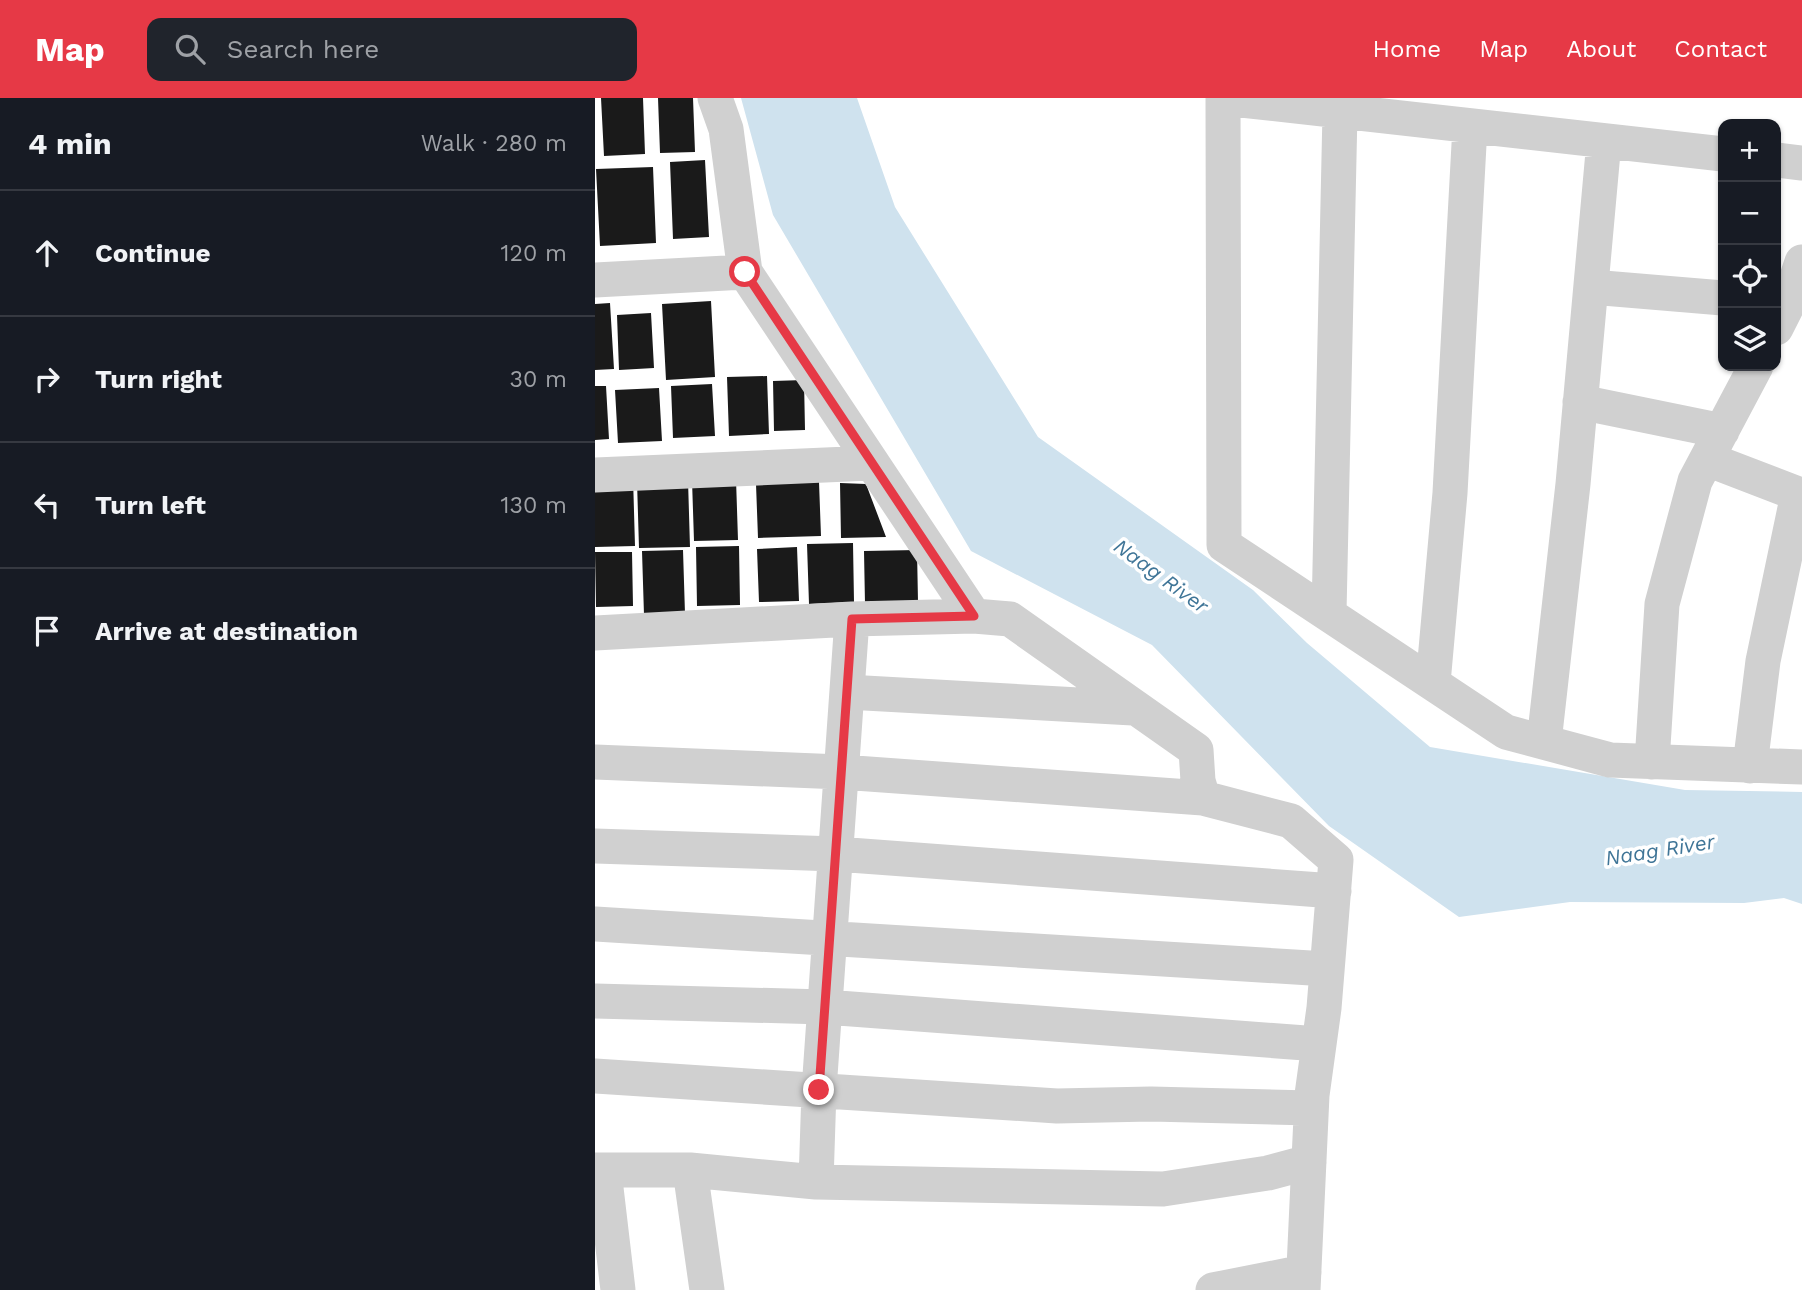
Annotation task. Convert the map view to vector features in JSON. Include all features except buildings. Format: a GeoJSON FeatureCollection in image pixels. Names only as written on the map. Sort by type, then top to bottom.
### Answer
{"type":"FeatureCollection","features":[{"type":"Feature","properties":{"kind":"street"},"geometry":{"type":"LineString","coordinates":[[715,98],[726,129],[745,272],[974,616]]}},
{"type":"Feature","properties":{"kind":"street"},"geometry":{"type":"LineString","coordinates":[[1718,153],[1223,98],[1224,545],[1506,732],[1611,760],[1802,767]]}},
{"type":"Feature","properties":{"kind":"street"},"geometry":{"type":"LineString","coordinates":[[1329,613],[1340,112]]}},
{"type":"Feature","properties":{"kind":"street"},"geometry":{"type":"LineString","coordinates":[[1433,683],[1450,493],[1470,126]]}},
{"type":"Feature","properties":{"kind":"street"},"geometry":{"type":"LineString","coordinates":[[1544,742],[1604,141]]}},
{"type":"Feature","properties":{"kind":"street"},"geometry":{"type":"LineString","coordinates":[[1781,161],[1802,163]]}},
{"type":"Feature","properties":{"kind":"street"},"geometry":{"type":"LineString","coordinates":[[1781,310],[1802,262]]}},
{"type":"Feature","properties":{"kind":"street"},"geometry":{"type":"LineString","coordinates":[[595,280],[745,272]]}},
{"type":"Feature","properties":{"kind":"street"},"geometry":{"type":"LineString","coordinates":[[1591,287],[1718,298]]}},
{"type":"Feature","properties":{"kind":"street"},"geometry":{"type":"LineString","coordinates":[[1652,762],[1662,604],[1695,481],[1753,371]]}},
{"type":"Feature","properties":{"kind":"street"},"geometry":{"type":"LineString","coordinates":[[1580,402],[1714,445],[1798,494],[1763,661],[1750,766]]}},
{"type":"Feature","properties":{"kind":"street"},"geometry":{"type":"LineString","coordinates":[[595,475],[871,463]]}},
{"type":"Feature","properties":{"kind":"street"},"geometry":{"type":"LineString","coordinates":[[595,633],[852,619],[974,616],[1010,619],[1196,750],[1198,781],[1203,798]]}},
{"type":"Feature","properties":{"kind":"street"},"geometry":{"type":"LineString","coordinates":[[816,1181],[819,1090],[852,619]]}},
{"type":"Feature","properties":{"kind":"street"},"geometry":{"type":"LineString","coordinates":[[847,692],[1134,708]]}},
{"type":"Feature","properties":{"kind":"street"},"geometry":{"type":"LineString","coordinates":[[595,762],[841,772],[1203,798],[1291,821],[1336,860],[1311,1108],[1303,1281],[1213,1290]]}},
{"type":"Feature","properties":{"kind":"street"},"geometry":{"type":"LineString","coordinates":[[595,846],[835,854],[1334,891]]}},
{"type":"Feature","properties":{"kind":"street"},"geometry":{"type":"LineString","coordinates":[[595,924],[1327,969]]}},
{"type":"Feature","properties":{"kind":"street"},"geometry":{"type":"LineString","coordinates":[[595,1001],[825,1007],[1319,1044]]}},
{"type":"Feature","properties":{"kind":"street"},"geometry":{"type":"LineString","coordinates":[[595,1076],[1058,1106],[1151,1104],[1311,1108]]}},
{"type":"Feature","properties":{"kind":"street"},"geometry":{"type":"LineString","coordinates":[[618,1290],[600,1170],[690,1170],[816,1181],[1163,1189],[1268,1173],[1310,1162]]}},
{"type":"Feature","properties":{"kind":"street"},"geometry":{"type":"LineString","coordinates":[[690,1170],[707,1290]]}},
{"type":"Feature","properties":{"kind":"water","name":"Naag River"},"geometry":{"type":"Polygon","coordinates":[[[741,98],[857,98],[895,207],[1038,437],[1253,590],[1307,643],[1430,747],[1685,790],[1802,792],[1802,904],[1784,898],[1744,903],[1570,902],[1459,917],[1329,826],[1152,645],[971,551],[773,215],[741,98]]]}},
{"type":"Feature","properties":{"kind":"route"},"geometry":{"type":"LineString","coordinates":[[745,272],[974,616],[852,619],[819,1090]]}}]}
